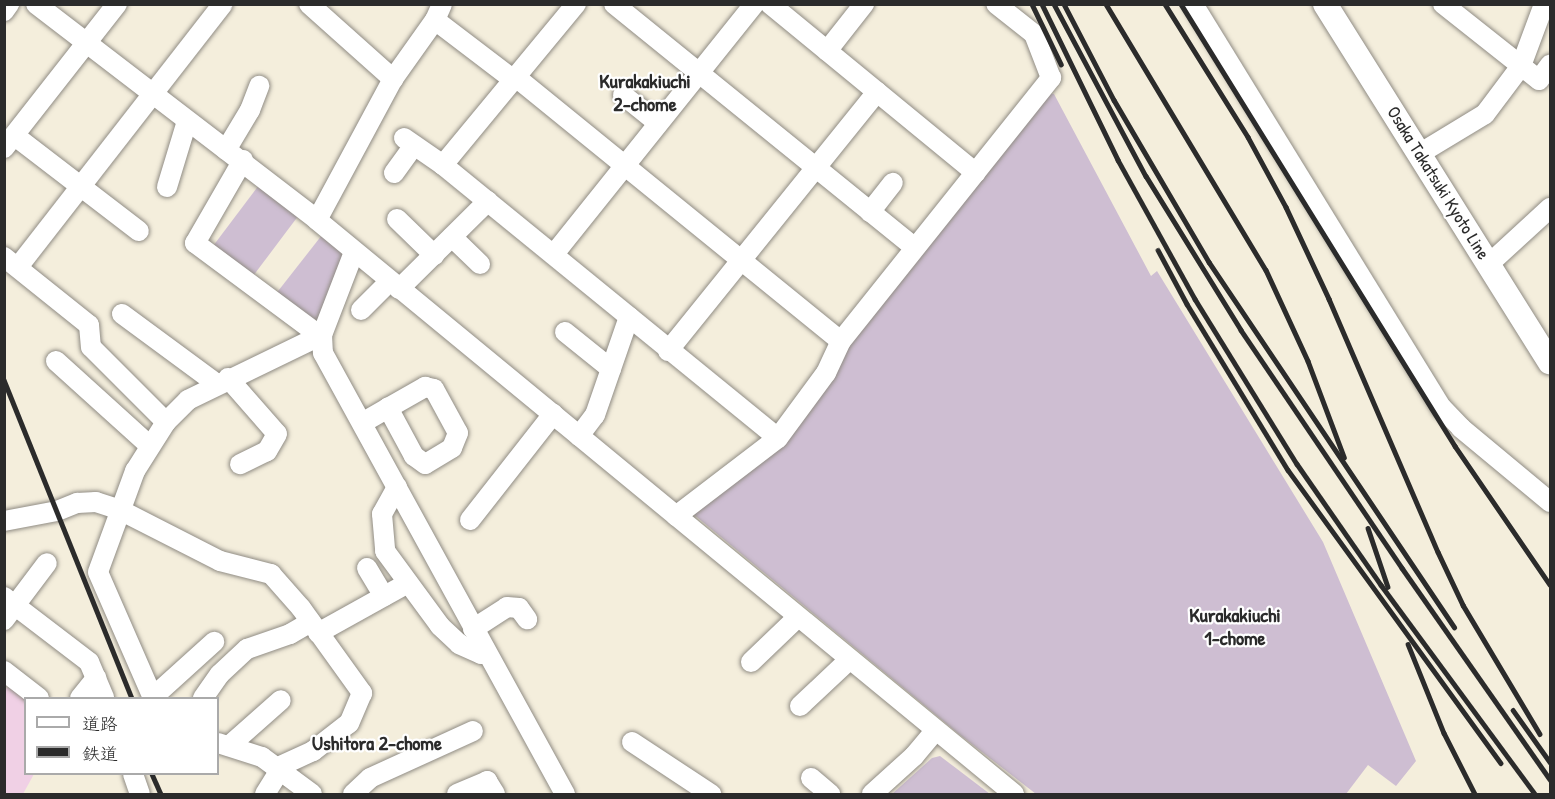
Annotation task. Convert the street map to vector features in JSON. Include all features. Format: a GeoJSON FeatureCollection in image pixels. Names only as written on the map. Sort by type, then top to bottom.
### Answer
{"type":"FeatureCollection","features":[{"type":"Feature","properties":{"kind":"main road","name":"Osaka Takatsuki Kyoto Line"},"geometry":{"type":"LineString","coordinates":[[1325,4],[1551,362]]}},
{"type":"Feature","properties":{"kind":"street"},"geometry":{"type":"LineString","coordinates":[[4,11],[9,4]]}},
{"type":"Feature","properties":{"kind":"street"},"geometry":{"type":"LineString","coordinates":[[36,4],[153,95],[226,150],[243,160],[1014,795]]}},
{"type":"Feature","properties":{"kind":"street"},"geometry":{"type":"LineString","coordinates":[[117,4],[10,142],[81,186],[139,231]]}},
{"type":"Feature","properties":{"kind":"street"},"geometry":{"type":"LineString","coordinates":[[166,422],[91,347],[89,325],[11,262],[81,186],[223,4]]}},
{"type":"Feature","properties":{"kind":"street"},"geometry":{"type":"LineString","coordinates":[[443,165],[516,80],[576,4]]}},
{"type":"Feature","properties":{"kind":"street"},"geometry":{"type":"LineString","coordinates":[[614,4],[914,247]]}},
{"type":"Feature","properties":{"kind":"street"},"geometry":{"type":"LineString","coordinates":[[554,254],[754,4]]}},
{"type":"Feature","properties":{"kind":"street"},"geometry":{"type":"LineString","coordinates":[[828,51],[864,4]]}},
{"type":"Feature","properties":{"kind":"street"},"geometry":{"type":"LineString","coordinates":[[676,516],[778,438],[826,372],[841,341],[1051,78],[1034,34],[996,4]]}},
{"type":"Feature","properties":{"kind":"street"},"geometry":{"type":"LineString","coordinates":[[1193,4],[1442,408],[1461,428],[1551,502]]}},
{"type":"Feature","properties":{"kind":"street"},"geometry":{"type":"LineString","coordinates":[[1443,4],[1539,80],[1551,65]]}},
{"type":"Feature","properties":{"kind":"street"},"geometry":{"type":"LineString","coordinates":[[1419,154],[1485,114],[1521,66],[1544,4]]}},
{"type":"Feature","properties":{"kind":"street"},"geometry":{"type":"LineString","coordinates":[[778,7],[976,173]]}},
{"type":"Feature","properties":{"kind":"street"},"geometry":{"type":"LineString","coordinates":[[320,8],[393,79]]}},
{"type":"Feature","properties":{"kind":"street"},"geometry":{"type":"LineString","coordinates":[[317,220],[393,79],[439,12],[516,80],[625,165],[841,341]]}},
{"type":"Feature","properties":{"kind":"street"},"geometry":{"type":"LineString","coordinates":[[226,150],[250,110],[254,94],[259,86]]}},
{"type":"Feature","properties":{"kind":"street"},"geometry":{"type":"LineString","coordinates":[[668,351],[877,92]]}},
{"type":"Feature","properties":{"kind":"street"},"geometry":{"type":"LineString","coordinates":[[623,95],[658,123]]}},
{"type":"Feature","properties":{"kind":"street"},"geometry":{"type":"LineString","coordinates":[[167,187],[187,120]]}},
{"type":"Feature","properties":{"kind":"street"},"geometry":{"type":"LineString","coordinates":[[394,173],[409,142],[443,165],[488,201],[668,351],[778,438]]}},
{"type":"Feature","properties":{"kind":"street"},"geometry":{"type":"LineString","coordinates":[[243,160],[195,243],[321,335]]}},
{"type":"Feature","properties":{"kind":"street"},"geometry":{"type":"LineString","coordinates":[[870,212],[893,183]]}},
{"type":"Feature","properties":{"kind":"street"},"geometry":{"type":"LineString","coordinates":[[361,310],[434,255],[488,201]]}},
{"type":"Feature","properties":{"kind":"street"},"geometry":{"type":"LineString","coordinates":[[1489,264],[1551,208]]}},
{"type":"Feature","properties":{"kind":"street"},"geometry":{"type":"LineString","coordinates":[[397,219],[434,255]]}},
{"type":"Feature","properties":{"kind":"street"},"geometry":{"type":"LineString","coordinates":[[452,237],[480,264]]}},
{"type":"Feature","properties":{"kind":"street"},"geometry":{"type":"LineString","coordinates":[[354,252],[321,335],[323,353],[565,795]]}},
{"type":"Feature","properties":{"kind":"street"},"geometry":{"type":"LineString","coordinates":[[122,314],[223,381],[277,434],[267,451],[240,464]]}},
{"type":"Feature","properties":{"kind":"street"},"geometry":{"type":"LineString","coordinates":[[579,436],[595,415],[629,318]]}},
{"type":"Feature","properties":{"kind":"street"},"geometry":{"type":"LineString","coordinates":[[565,332],[611,369]]}},
{"type":"Feature","properties":{"kind":"street"},"geometry":{"type":"LineString","coordinates":[[153,697],[98,572],[135,471],[149,445],[166,422],[188,400],[321,335]]}},
{"type":"Feature","properties":{"kind":"street"},"geometry":{"type":"LineString","coordinates":[[56,361],[149,445]]}},
{"type":"Feature","properties":{"kind":"street"},"geometry":{"type":"LineString","coordinates":[[362,423],[388,408]]}},
{"type":"Feature","properties":{"kind":"street"},"geometry":{"type":"LineString","coordinates":[[470,520],[552,414]]}},
{"type":"Feature","properties":{"kind":"street"},"geometry":{"type":"LineString","coordinates":[[397,487],[382,514],[385,551],[440,626],[459,644],[487,654]]}},
{"type":"Feature","properties":{"kind":"street"},"geometry":{"type":"LineString","coordinates":[[5,520],[57,511],[77,503],[96,502],[120,510],[220,561],[271,574],[314,627],[362,693],[349,723],[313,751],[278,769],[265,795]]}},
{"type":"Feature","properties":{"kind":"street"},"geometry":{"type":"LineString","coordinates":[[46,563],[8,608],[89,662],[103,697]]}},
{"type":"Feature","properties":{"kind":"street"},"geometry":{"type":"LineString","coordinates":[[367,568],[384,596]]}},
{"type":"Feature","properties":{"kind":"street"},"geometry":{"type":"LineString","coordinates":[[205,697],[233,660],[247,649],[314,627],[408,583]]}},
{"type":"Feature","properties":{"kind":"street"},"geometry":{"type":"LineString","coordinates":[[473,629],[507,607],[519,608],[528,619]]}},
{"type":"Feature","properties":{"kind":"street"},"geometry":{"type":"LineString","coordinates":[[751,662],[798,617]]}},
{"type":"Feature","properties":{"kind":"street"},"geometry":{"type":"LineString","coordinates":[[154,697],[214,642]]}},
{"type":"Feature","properties":{"kind":"street"},"geometry":{"type":"LineString","coordinates":[[800,706],[849,660]]}},
{"type":"Feature","properties":{"kind":"street"},"geometry":{"type":"LineString","coordinates":[[4,671],[36,697]]}},
{"type":"Feature","properties":{"kind":"street"},"geometry":{"type":"LineString","coordinates":[[82,697],[96,678]]}},
{"type":"Feature","properties":{"kind":"street"},"geometry":{"type":"LineString","coordinates":[[223,745],[281,700]]}},
{"type":"Feature","properties":{"kind":"street"},"geometry":{"type":"LineString","coordinates":[[352,795],[370,777],[473,731]]}},
{"type":"Feature","properties":{"kind":"street"},"geometry":{"type":"LineString","coordinates":[[872,795],[914,756],[935,731]]}},
{"type":"Feature","properties":{"kind":"street"},"geometry":{"type":"LineString","coordinates":[[632,742],[711,795]]}},
{"type":"Feature","properties":{"kind":"street"},"geometry":{"type":"LineString","coordinates":[[223,745],[262,757],[312,795]]}},
{"type":"Feature","properties":{"kind":"street"},"geometry":{"type":"LineString","coordinates":[[133,775],[140,795]]}},
{"type":"Feature","properties":{"kind":"street"},"geometry":{"type":"LineString","coordinates":[[812,778],[830,795]]}},
{"type":"Feature","properties":{"kind":"street"},"geometry":{"type":"LineString","coordinates":[[457,795],[488,781],[495,795]]}},
{"type":"Feature","properties":{"kind":"shaded area"},"geometry":{"type":"Polygon","coordinates":[[[1047,93],[1054,94],[1151,276],[1157,271],[1323,542],[1416,761],[1396,786],[1368,765],[1346,794],[1036,794],[960,735],[692,513],[786,439],[848,341],[1047,93]]]}},
{"type":"Feature","properties":{"kind":"shaded area"},"geometry":{"type":"Polygon","coordinates":[[[259,185],[299,215],[253,277],[213,246],[259,185]]]}},
{"type":"Feature","properties":{"kind":"shaded area"},"geometry":{"type":"Polygon","coordinates":[[[322,235],[344,253],[316,327],[275,295],[322,235]]]}},
{"type":"Feature","properties":{"kind":"shaded area"},"geometry":{"type":"Polygon","coordinates":[[[12,681],[25,697],[24,775],[33,775],[23,794],[5,794],[5,690],[12,681]]]}},
{"type":"Feature","properties":{"kind":"shaded area"},"geometry":{"type":"Polygon","coordinates":[[[940,756],[990,794],[892,794],[932,758],[940,756]]]}},
{"type":"Feature","properties":{"kind":"railway"},"geometry":{"type":"LineString","coordinates":[[1032,4],[1061,64]]}},
{"type":"Feature","properties":{"kind":"railway"},"geometry":{"type":"LineString","coordinates":[[1042,4],[1118,160],[1195,299],[1297,464],[1381,585],[1535,794]]}},
{"type":"Feature","properties":{"kind":"railway"},"geometry":{"type":"LineString","coordinates":[[1054,4],[1146,176],[1241,330],[1402,568],[1550,779]]}},
{"type":"Feature","properties":{"kind":"railway"},"geometry":{"type":"LineString","coordinates":[[1064,4],[1114,100],[1209,262],[1454,627]]}},
{"type":"Feature","properties":{"kind":"railway"},"geometry":{"type":"LineString","coordinates":[[1106,4],[1266,270],[1308,361],[1344,457]]}},
{"type":"Feature","properties":{"kind":"railway"},"geometry":{"type":"LineString","coordinates":[[1165,4],[1248,137],[1286,207],[1329,299],[1463,605],[1540,734]]}},
{"type":"Feature","properties":{"kind":"railway"},"geometry":{"type":"LineString","coordinates":[[1181,4],[1455,446],[1550,585]]}},
{"type":"Feature","properties":{"kind":"railway"},"geometry":{"type":"LineString","coordinates":[[1158,250],[1187,304],[1288,470],[1501,763]]}},
{"type":"Feature","properties":{"kind":"railway"},"geometry":{"type":"LineString","coordinates":[[4,380],[132,697]]}},
{"type":"Feature","properties":{"kind":"railway"},"geometry":{"type":"LineString","coordinates":[[1368,528],[1388,587]]}},
{"type":"Feature","properties":{"kind":"railway"},"geometry":{"type":"LineString","coordinates":[[1408,644],[1444,733],[1475,794]]}},
{"type":"Feature","properties":{"kind":"railway"},"geometry":{"type":"LineString","coordinates":[[1513,710],[1550,762]]}},
{"type":"Feature","properties":{"kind":"railway"},"geometry":{"type":"LineString","coordinates":[[152,775],[161,794]]}},
{"type":"Feature","properties":{"kind":"district","name":"Kurakakiuchi 2-chome"},"geometry":{"type":"Point","coordinates":[645,92]}},
{"type":"Feature","properties":{"kind":"district","name":"Kurakakiuchi 1-chome"},"geometry":{"type":"Point","coordinates":[1235,626]}},
{"type":"Feature","properties":{"kind":"district","name":"Ushitora 2-chome"},"geometry":{"type":"Point","coordinates":[377,742]}}]}
